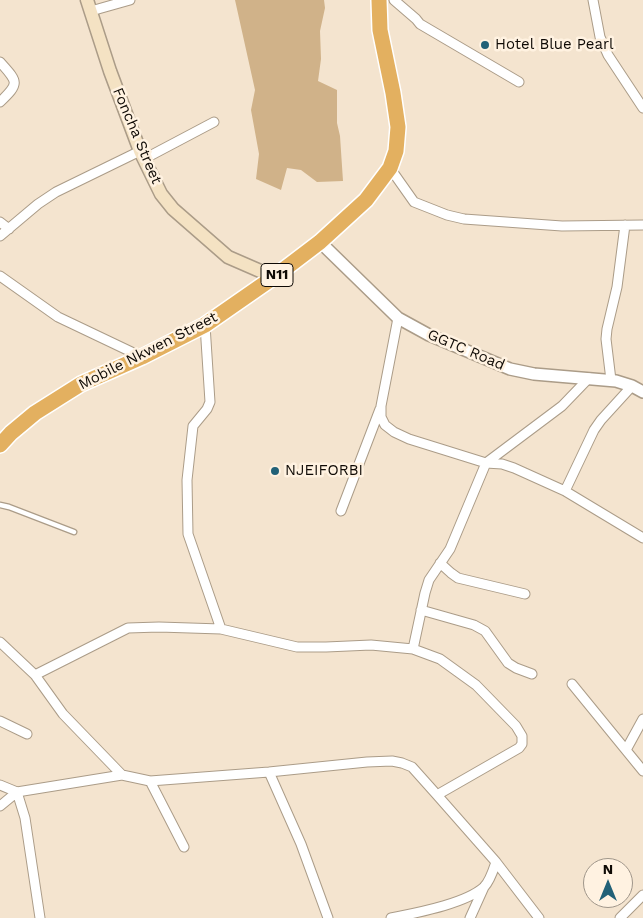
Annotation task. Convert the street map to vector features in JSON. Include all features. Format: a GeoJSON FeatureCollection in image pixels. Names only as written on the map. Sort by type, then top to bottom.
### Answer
{"type":"FeatureCollection","features":[{"type":"Feature","properties":{"kind":"highway","name":"Mobile Nkwen Street"},"geometry":{"type":"LineString","coordinates":[[0,444],[35,413],[81,384],[142,357],[205,325],[320,242],[366,200],[390,168],[396,151],[398,127],[380,30],[379,0]]}},
{"type":"Feature","properties":{"kind":"main road","name":"Foncha Street"},"geometry":{"type":"LineString","coordinates":[[89,6],[110,71],[142,155],[161,194],[194,228],[228,257],[274,277]]}},
{"type":"Feature","properties":{"kind":"street"},"geometry":{"type":"LineString","coordinates":[[89,6],[130,0]]}},
{"type":"Feature","properties":{"kind":"street"},"geometry":{"type":"LineString","coordinates":[[394,0],[420,24],[519,82]]}},
{"type":"Feature","properties":{"kind":"street"},"geometry":{"type":"LineString","coordinates":[[593,0],[600,37],[608,55],[643,108]]}},
{"type":"Feature","properties":{"kind":"street"},"geometry":{"type":"LineString","coordinates":[[0,62],[13,77],[15,84],[12,90],[0,102]]}},
{"type":"Feature","properties":{"kind":"street"},"geometry":{"type":"LineString","coordinates":[[0,236],[38,204],[56,192],[214,122]]}},
{"type":"Feature","properties":{"kind":"street"},"geometry":{"type":"LineString","coordinates":[[390,168],[414,202],[447,216],[464,219],[562,226],[643,225]]}},
{"type":"Feature","properties":{"kind":"street"},"geometry":{"type":"LineString","coordinates":[[0,222],[9,229]]}},
{"type":"Feature","properties":{"kind":"street"},"geometry":{"type":"LineString","coordinates":[[611,380],[606,328],[617,287],[625,226]]}},
{"type":"Feature","properties":{"kind":"street","name":"GGTC Road"},"geometry":{"type":"LineString","coordinates":[[320,242],[398,318],[429,335],[510,369],[534,374],[611,380],[632,386],[643,392]]}},
{"type":"Feature","properties":{"kind":"street"},"geometry":{"type":"LineString","coordinates":[[0,276],[58,317],[142,357]]}},
{"type":"Feature","properties":{"kind":"street"},"geometry":{"type":"LineString","coordinates":[[341,511],[381,406],[398,318]]}},
{"type":"Feature","properties":{"kind":"street"},"geometry":{"type":"LineString","coordinates":[[205,325],[210,402],[207,409],[193,426],[187,480],[188,534],[222,629]]}},
{"type":"Feature","properties":{"kind":"street"},"geometry":{"type":"LineString","coordinates":[[413,649],[429,580],[450,549],[486,463],[562,406],[589,378]]}},
{"type":"Feature","properties":{"kind":"street"},"geometry":{"type":"LineString","coordinates":[[565,491],[594,430],[632,386]]}},
{"type":"Feature","properties":{"kind":"street"},"geometry":{"type":"LineString","coordinates":[[381,406],[381,417],[385,425],[394,432],[409,439],[486,463],[502,464],[565,491],[643,538]]}},
{"type":"Feature","properties":{"kind":"street"},"geometry":{"type":"LineString","coordinates":[[440,563],[458,578],[525,594]]}},
{"type":"Feature","properties":{"kind":"street"},"geometry":{"type":"LineString","coordinates":[[421,610],[474,625],[495,643],[508,663],[532,674]]}},
{"type":"Feature","properties":{"kind":"street"},"geometry":{"type":"LineString","coordinates":[[35,675],[128,628],[222,629],[297,647],[371,645],[413,649],[440,659],[476,685],[516,726],[522,736],[522,744],[519,748],[437,795]]}},
{"type":"Feature","properties":{"kind":"street"},"geometry":{"type":"LineString","coordinates":[[0,642],[35,675],[63,714],[122,775]]}},
{"type":"Feature","properties":{"kind":"street"},"geometry":{"type":"LineString","coordinates":[[572,684],[643,770]]}},
{"type":"Feature","properties":{"kind":"street"},"geometry":{"type":"LineString","coordinates":[[626,750],[643,719]]}},
{"type":"Feature","properties":{"kind":"street"},"geometry":{"type":"LineString","coordinates":[[0,721],[27,734]]}},
{"type":"Feature","properties":{"kind":"street"},"geometry":{"type":"LineString","coordinates":[[0,806],[17,792],[122,775],[150,781],[392,761],[412,767],[496,862],[539,918]]}},
{"type":"Feature","properties":{"kind":"street"},"geometry":{"type":"LineString","coordinates":[[269,772],[301,844],[328,918]]}},
{"type":"Feature","properties":{"kind":"street"},"geometry":{"type":"LineString","coordinates":[[150,781],[184,848]]}},
{"type":"Feature","properties":{"kind":"street"},"geometry":{"type":"LineString","coordinates":[[0,785],[17,792]]}},
{"type":"Feature","properties":{"kind":"street"},"geometry":{"type":"LineString","coordinates":[[17,792],[25,818],[40,918]]}},
{"type":"Feature","properties":{"kind":"street"},"geometry":{"type":"LineString","coordinates":[[470,918],[496,862]]}},
{"type":"Feature","properties":{"kind":"street"},"geometry":{"type":"LineString","coordinates":[[391,918],[431,910],[484,887]]}},
{"type":"Feature","properties":{"kind":"street"},"geometry":{"type":"LineString","coordinates":[[620,918],[643,895]]}},
{"type":"Feature","properties":{"kind":"lane"},"geometry":{"type":"LineString","coordinates":[[0,505],[74,532]]}},
{"type":"Feature","properties":{"kind":"shaded area"},"geometry":{"type":"Polygon","coordinates":[[[235,0],[324,0],[325,8],[320,31],[321,59],[318,81],[337,90],[337,123],[340,136],[343,181],[317,182],[301,170],[287,168],[281,190],[256,179],[259,154],[251,110],[255,90],[235,0]]]}},
{"type":"Feature","properties":{"kind":"place","name":"Hotel Blue Pearl"},"geometry":{"type":"Point","coordinates":[485,45]}},
{"type":"Feature","properties":{"kind":"place","name":"NJEIFORBI"},"geometry":{"type":"Point","coordinates":[275,471]}}]}
